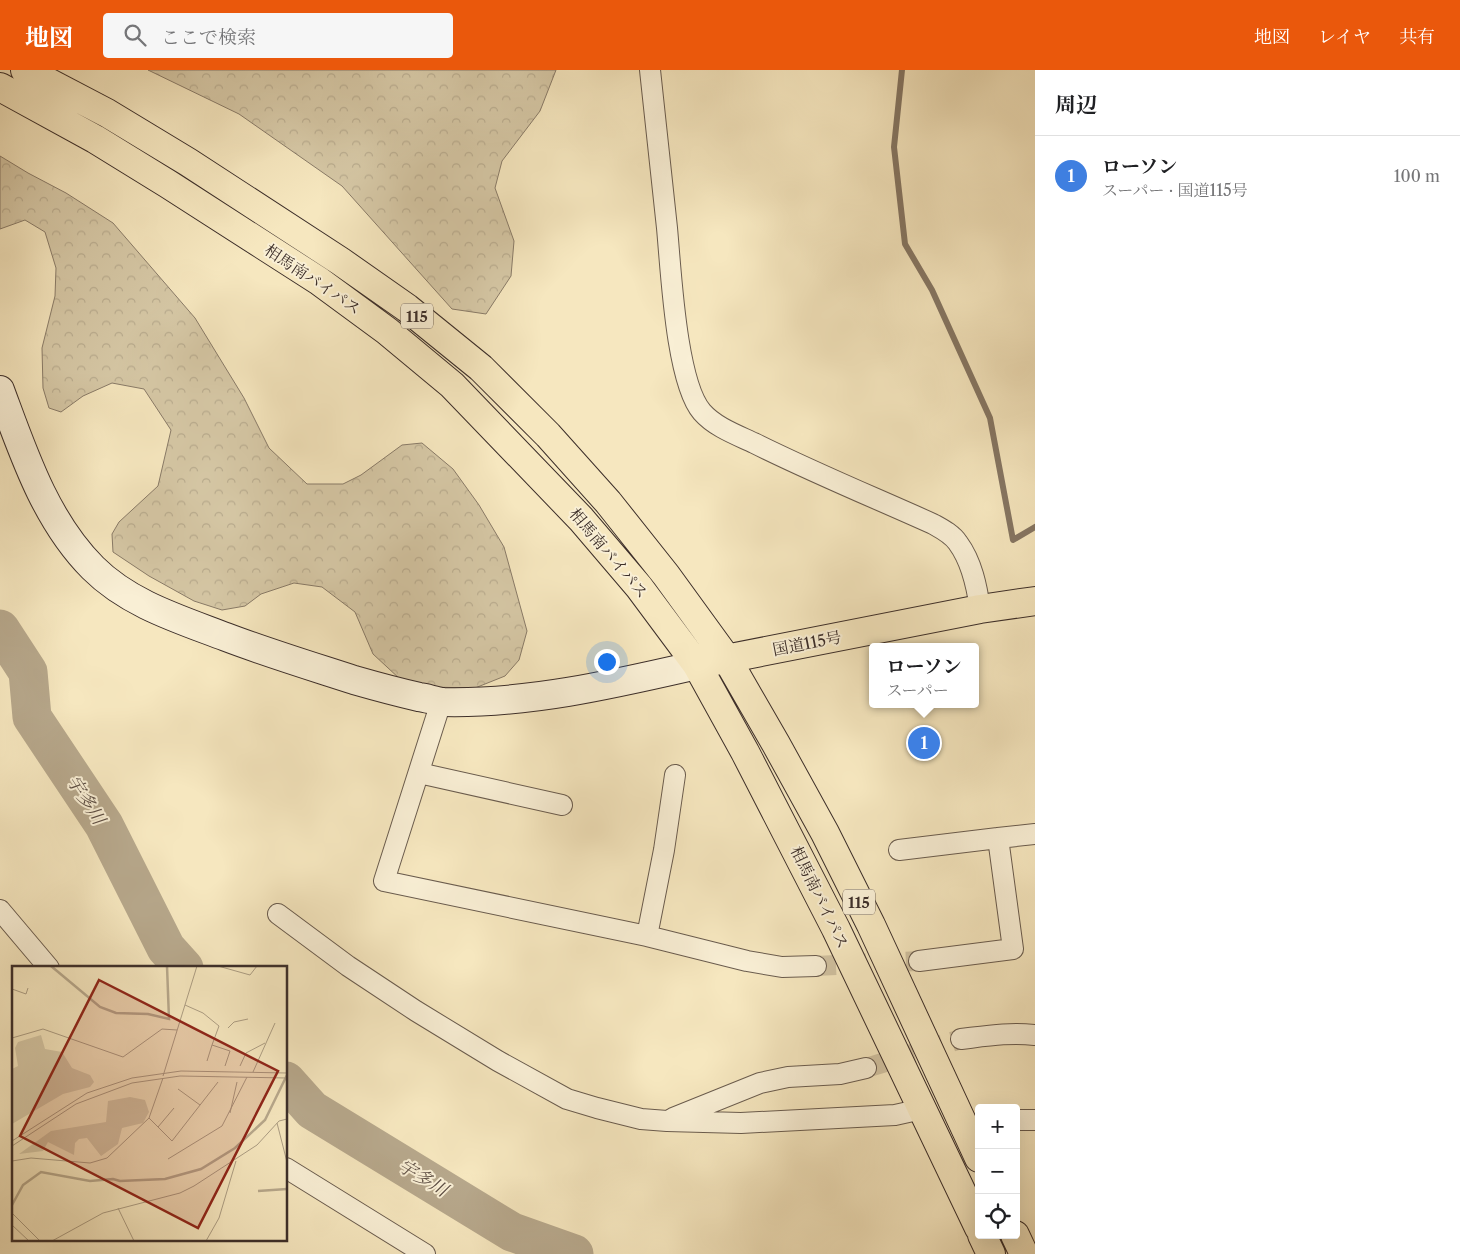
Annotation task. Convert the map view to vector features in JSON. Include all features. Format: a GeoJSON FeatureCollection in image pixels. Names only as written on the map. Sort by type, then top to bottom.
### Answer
{"type":"FeatureCollection","features":[{"type":"Feature","properties":{"kind":"highway","name":"相馬南バイパス"},"geometry":{"type":"LineString","coordinates":[[25,70],[107,113],[188,162],[340,261],[407,308],[481,368],[548,435],[608,502],[666,575],[727,659],[776,744],[825,833],[971,1124],[977,1149]]}},
{"type":"Feature","properties":{"kind":"highway","name":"相馬南バイパス"},"geometry":{"type":"LineString","coordinates":[[0,87],[95,138],[319,281],[387,330],[452,385],[515,448],[581,519],[639,587],[697,665],[746,752],[799,854],[975,1220]]}},
{"type":"Feature","properties":{"kind":"highway","name":"国道115号"},"geometry":{"type":"LineString","coordinates":[[697,665],[1035,601]]}},
{"type":"Feature","properties":{"kind":"highway"},"geometry":{"type":"LineString","coordinates":[[984,1239],[991,1254]]}},
{"type":"Feature","properties":{"kind":"highway"},"geometry":{"type":"LineString","coordinates":[[1017,1239],[1024,1254]]}},
{"type":"Feature","properties":{"kind":"street"},"geometry":{"type":"LineString","coordinates":[[650,70],[675,315],[684,366],[696,403],[707,416],[724,428],[768,450],[933,524],[946,532],[958,543],[968,562],[976,583],[980,610]]}},
{"type":"Feature","properties":{"kind":"street"},"geometry":{"type":"LineString","coordinates":[[0,390],[25,457],[50,510],[69,541],[93,568],[119,590],[154,609],[266,652],[385,690],[442,702],[518,699],[605,686],[697,665]]}},
{"type":"Feature","properties":{"kind":"street"},"geometry":{"type":"LineString","coordinates":[[442,702],[384,881],[647,936],[747,961],[782,967],[816,966]]}},
{"type":"Feature","properties":{"kind":"street"},"geometry":{"type":"LineString","coordinates":[[419,773],[562,805]]}},
{"type":"Feature","properties":{"kind":"street"},"geometry":{"type":"LineString","coordinates":[[647,936],[664,850],[675,774]]}},
{"type":"Feature","properties":{"kind":"street"},"geometry":{"type":"LineString","coordinates":[[899,850],[1035,834]]}},
{"type":"Feature","properties":{"kind":"street"},"geometry":{"type":"LineString","coordinates":[[919,961],[1013,949],[998,838]]}},
{"type":"Feature","properties":{"kind":"street"},"geometry":{"type":"LineString","coordinates":[[0,910],[47,966]]}},
{"type":"Feature","properties":{"kind":"street"},"geometry":{"type":"LineString","coordinates":[[278,914],[348,966],[416,1011],[498,1061],[567,1099],[641,1118],[667,1121],[741,1123],[895,1115],[922,1109]]}},
{"type":"Feature","properties":{"kind":"street"},"geometry":{"type":"LineString","coordinates":[[962,1039],[1011,1034],[1035,1035]]}},
{"type":"Feature","properties":{"kind":"street"},"geometry":{"type":"LineString","coordinates":[[667,1121],[760,1083],[788,1077],[840,1074],[866,1068]]}},
{"type":"Feature","properties":{"kind":"street"},"geometry":{"type":"LineString","coordinates":[[1020,1120],[1035,1120]]}},
{"type":"Feature","properties":{"kind":"street"},"geometry":{"type":"LineString","coordinates":[[288,1169],[425,1254]]}},
{"type":"Feature","properties":{"kind":"green space"},"geometry":{"type":"Polygon","coordinates":[[[148,70],[556,70],[540,111],[502,161],[495,188],[514,241],[511,276],[486,314],[452,309],[342,186],[239,114],[148,70]]]}},
{"type":"Feature","properties":{"kind":"green space"},"geometry":{"type":"Polygon","coordinates":[[[0,156],[66,193],[113,223],[195,318],[244,398],[269,448],[307,484],[343,484],[361,475],[402,445],[422,443],[453,469],[479,505],[504,547],[527,631],[519,660],[505,676],[475,688],[428,687],[401,680],[373,654],[355,612],[322,587],[294,583],[261,594],[245,606],[222,610],[194,601],[149,576],[113,552],[112,534],[119,522],[158,486],[171,430],[144,389],[112,383],[83,396],[61,412],[49,408],[43,388],[42,348],[55,296],[56,268],[45,232],[25,220],[0,229],[0,156]]]}},
{"type":"Feature","properties":{"kind":"waterway"},"geometry":{"type":"LineString","coordinates":[[902,70],[894,147],[905,244],[932,290],[990,418],[1013,540],[1035,527]]}},
{"type":"Feature","properties":{"kind":"waterway","name":"宇多川"},"geometry":{"type":"LineString","coordinates":[[0,629],[28,672],[32,717],[104,825],[166,948],[182,966]]}},
{"type":"Feature","properties":{"kind":"waterway","name":"宇多川"},"geometry":{"type":"LineString","coordinates":[[288,1083],[312,1110],[512,1232],[574,1254]]}},
{"type":"Feature","properties":{"kind":"tunnel"},"geometry":{"type":"LineString","coordinates":[[816,966],[919,961]]}},
{"type":"Feature","properties":{"kind":"tunnel"},"geometry":{"type":"LineString","coordinates":[[866,1068],[961,1039]]}},
{"type":"Feature","properties":{"kind":"place","name":"ローソン"},"geometry":{"type":"Point","coordinates":[924,743]}}]}
